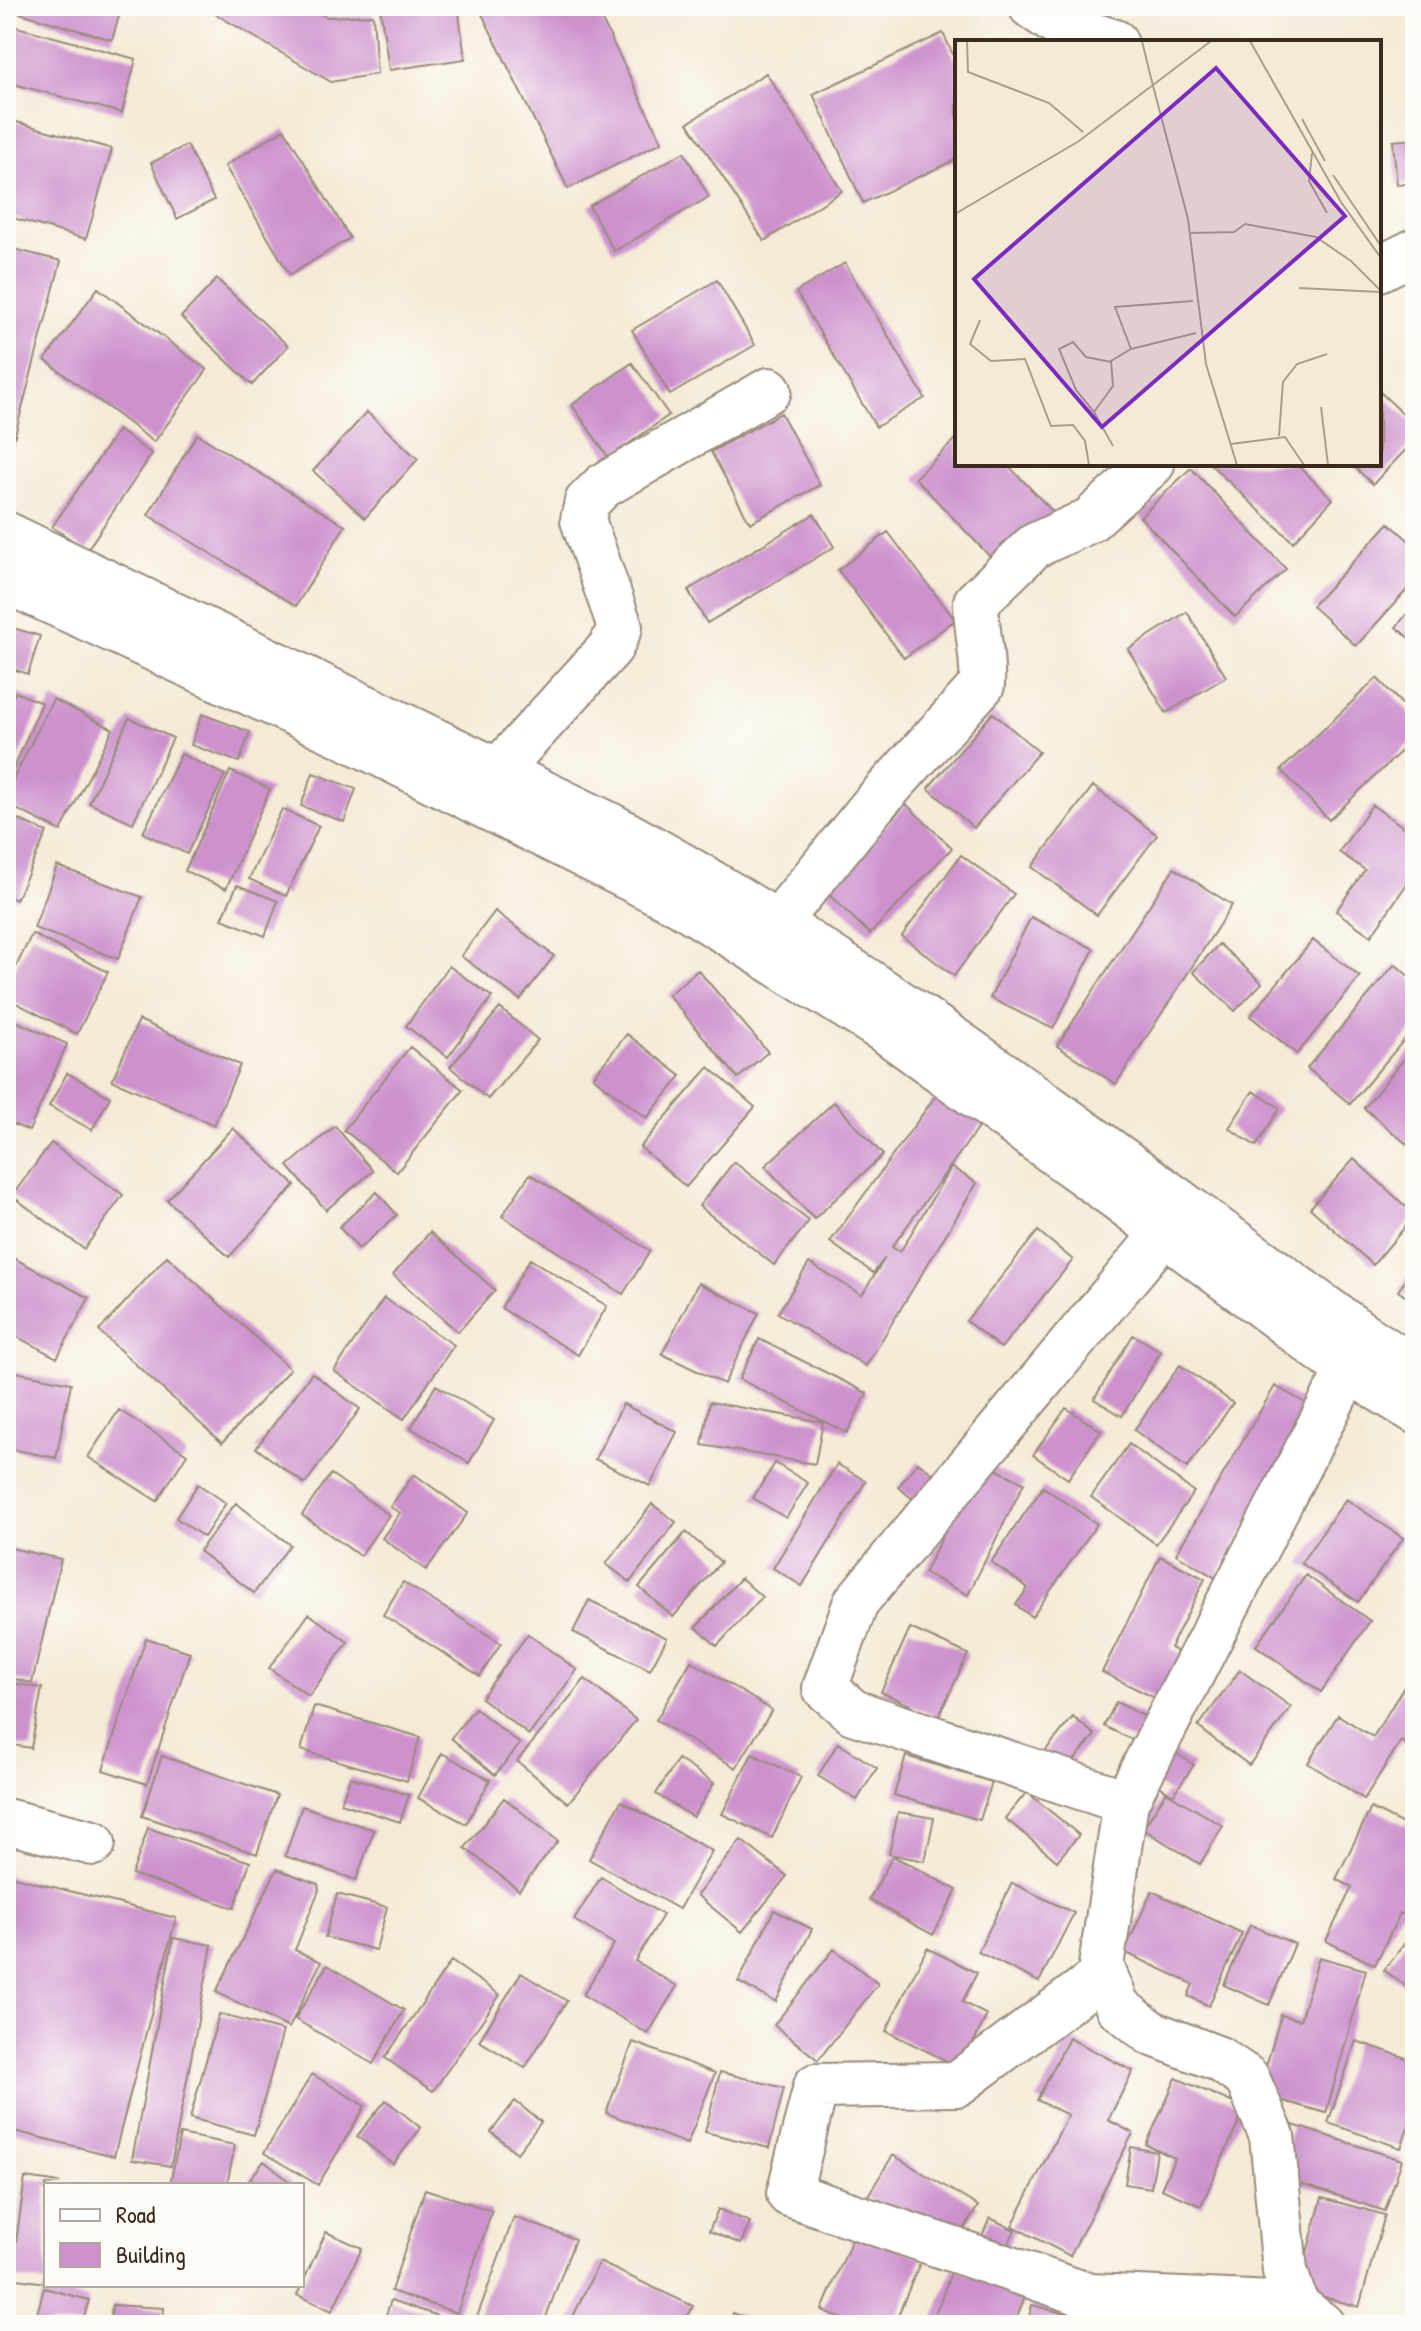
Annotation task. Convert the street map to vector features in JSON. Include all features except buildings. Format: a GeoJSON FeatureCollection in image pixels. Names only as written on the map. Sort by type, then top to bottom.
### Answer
{"type":"FeatureCollection","features":[{"type":"Feature","properties":{"kind":"street"},"geometry":{"type":"LineString","coordinates":[[1031,6],[1057,24],[1109,40]]}},
{"type":"Feature","properties":{"kind":"street"},"geometry":{"type":"LineString","coordinates":[[1381,268],[1415,251]]}},
{"type":"Feature","properties":{"kind":"street"},"geometry":{"type":"LineString","coordinates":[[497,772],[611,647],[620,627],[583,520],[587,502],[603,486],[769,390]]}},
{"type":"Feature","properties":{"kind":"street"},"geometry":{"type":"LineString","coordinates":[[778,922],[874,804],[982,685],[983,662],[976,633],[976,602],[1034,546],[1090,520],[1150,466]]}},
{"type":"Feature","properties":{"kind":"street"},"geometry":{"type":"LineString","coordinates":[[6,534],[606,823],[778,922],[902,1001],[1366,1337],[1415,1369]]}},
{"type":"Feature","properties":{"kind":"street"},"geometry":{"type":"LineString","coordinates":[[6,581],[344,736],[681,904],[887,1032],[1348,1370],[1415,1411]]}},
{"type":"Feature","properties":{"kind":"street"},"geometry":{"type":"LineString","coordinates":[[1126,1802],[853,1712],[825,1688],[856,1602],[1163,1234]]}},
{"type":"Feature","properties":{"kind":"street"},"geometry":{"type":"LineString","coordinates":[[1309,2315],[1285,2271],[1272,2136],[1247,2078],[1219,2059],[1151,2033],[1118,2007],[1101,1966],[1126,1802],[1348,1370]]}},
{"type":"Feature","properties":{"kind":"street"},"geometry":{"type":"LineString","coordinates":[[6,1821],[93,1843]]}},
{"type":"Feature","properties":{"kind":"street"},"geometry":{"type":"LineString","coordinates":[[1104,1974],[957,2084],[816,2086],[789,2194],[1090,2296],[1309,2315]]}}]}
